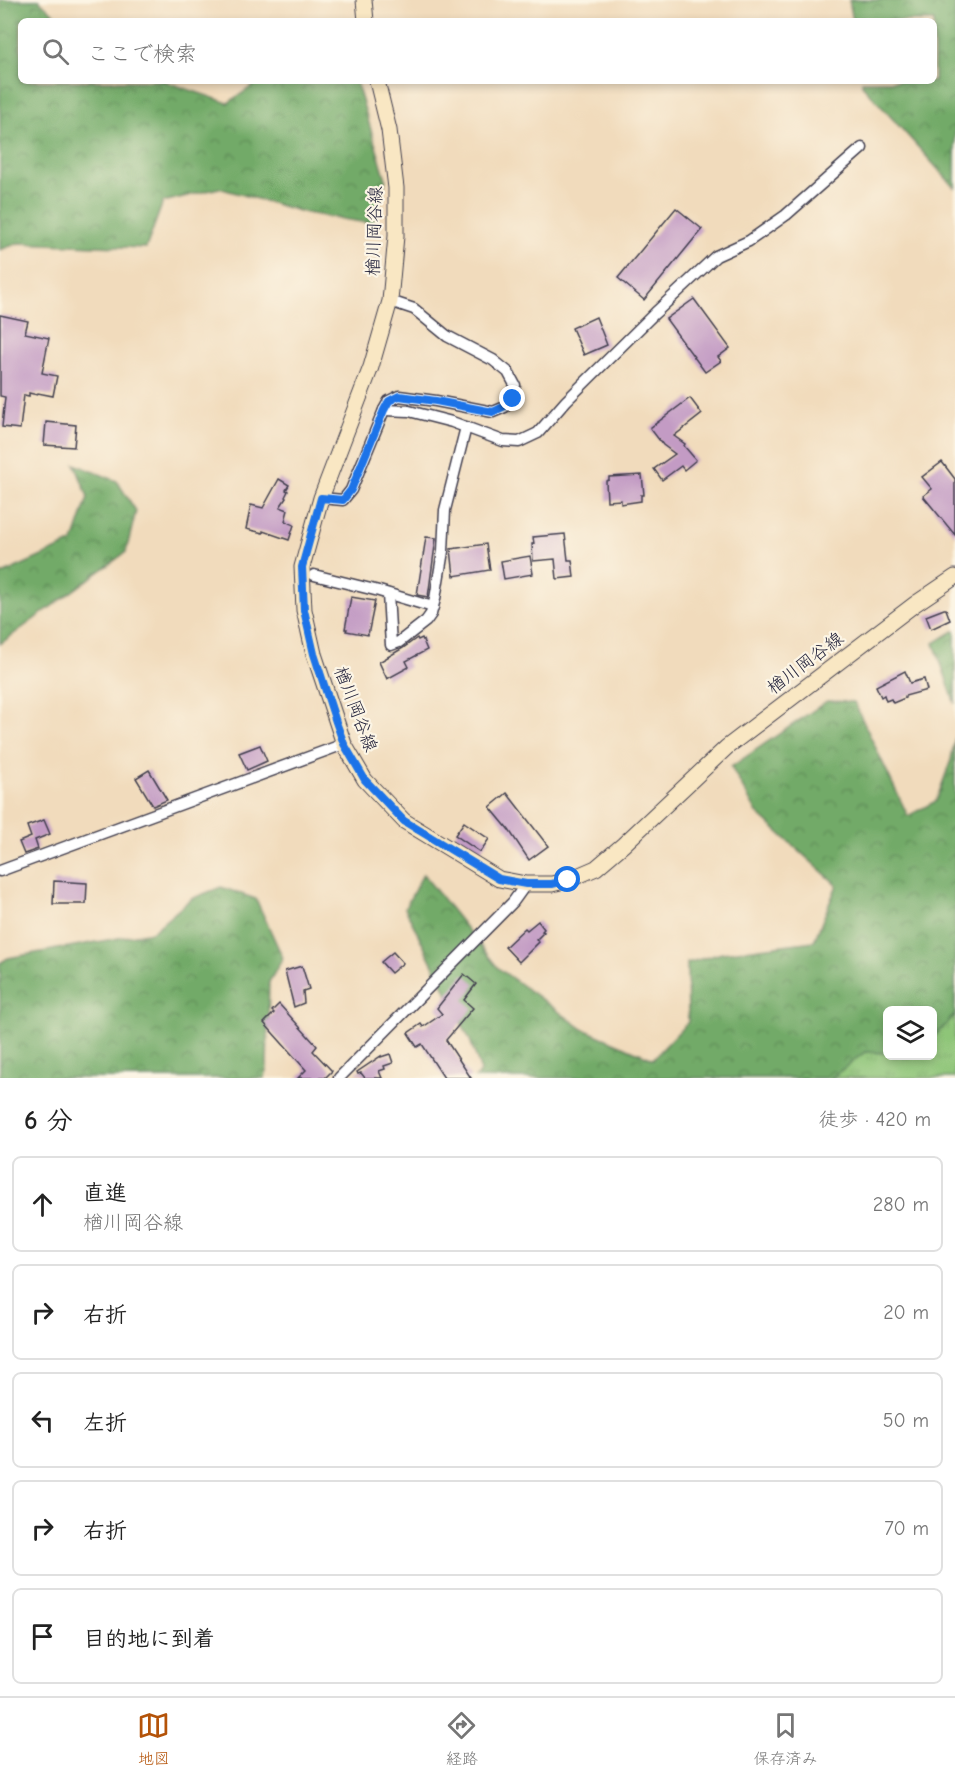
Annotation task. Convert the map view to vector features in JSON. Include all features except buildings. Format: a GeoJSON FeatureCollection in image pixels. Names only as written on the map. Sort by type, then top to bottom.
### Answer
{"type":"FeatureCollection","features":[{"type":"Feature","properties":{"kind":"main road"},"geometry":{"type":"LineString","coordinates":[[364,0],[366,18]]}},
{"type":"Feature","properties":{"kind":"main road","name":"楢川岡谷線"},"geometry":{"type":"LineString","coordinates":[[378,84],[395,167],[396,236],[390,301],[371,367],[321,498],[302,567],[304,610],[314,654],[344,744],[365,780],[404,821],[499,879],[526,884],[552,884],[596,868],[727,747],[906,611],[955,577]]}},
{"type":"Feature","properties":{"kind":"street"},"geometry":{"type":"LineString","coordinates":[[384,410],[409,411],[466,427],[503,441],[519,442],[538,434],[566,401],[716,256],[749,241],[786,215],[862,148]]}},
{"type":"Feature","properties":{"kind":"street"},"geometry":{"type":"LineString","coordinates":[[321,498],[343,500],[351,490],[389,401],[399,396],[493,412],[513,399],[515,385],[508,372],[493,360],[447,336],[414,309],[390,301]]}},
{"type":"Feature","properties":{"kind":"street"},"geometry":{"type":"LineString","coordinates":[[388,594],[391,645],[399,642],[426,621],[431,614],[443,551],[446,510],[466,427]]}},
{"type":"Feature","properties":{"kind":"street"},"geometry":{"type":"LineString","coordinates":[[314,575],[433,607]]}},
{"type":"Feature","properties":{"kind":"street"},"geometry":{"type":"LineString","coordinates":[[0,871],[344,744]]}},
{"type":"Feature","properties":{"kind":"street"},"geometry":{"type":"LineString","coordinates":[[339,1078],[513,902],[526,884]]}},
{"type":"Feature","properties":{"kind":"green space"},"geometry":{"type":"Polygon","coordinates":[[[0,0],[39,0],[58,18],[18,18],[18,84],[173,84],[228,103],[256,84],[357,84],[386,179],[373,224],[306,213],[219,188],[163,202],[146,248],[18,243],[0,250],[0,0]]]}},
{"type":"Feature","properties":{"kind":"green space"},"geometry":{"type":"Polygon","coordinates":[[[849,0],[955,0],[955,188],[862,85],[937,84],[937,18],[852,18],[849,0]]]}},
{"type":"Feature","properties":{"kind":"green space"},"geometry":{"type":"Polygon","coordinates":[[[75,464],[117,481],[136,511],[126,552],[0,644],[0,575],[73,542],[88,497],[75,464]]]}},
{"type":"Feature","properties":{"kind":"green space"},"geometry":{"type":"Polygon","coordinates":[[[955,630],[955,704],[934,643],[955,630]]]}},
{"type":"Feature","properties":{"kind":"green space"},"geometry":{"type":"Polygon","coordinates":[[[827,701],[854,702],[908,816],[936,801],[951,760],[955,737],[955,1015],[937,1034],[937,1006],[883,1006],[883,1053],[865,1052],[831,1078],[475,1078],[481,1071],[470,1040],[405,908],[423,874],[498,968],[583,1029],[653,1059],[688,1022],[687,963],[722,953],[814,941],[837,885],[757,813],[731,767],[827,701]]]}},
{"type":"Feature","properties":{"kind":"green space"},"geometry":{"type":"Polygon","coordinates":[[[221,887],[256,899],[283,958],[269,982],[265,1078],[0,1078],[0,963],[8,958],[152,932],[191,899],[221,887]]]}},
{"type":"Feature","properties":{"kind":"green space"},"geometry":{"type":"Polygon","coordinates":[[[955,928],[955,1078],[783,1078],[955,928]]]}},
{"type":"Feature","properties":{"kind":"route"},"geometry":{"type":"LineString","coordinates":[[513,399],[493,412],[399,396],[389,401],[351,490],[343,500],[321,498],[302,567],[304,610],[314,654],[344,744],[365,780],[382,800],[404,821],[499,879],[526,884],[552,884],[568,880]]}}]}
